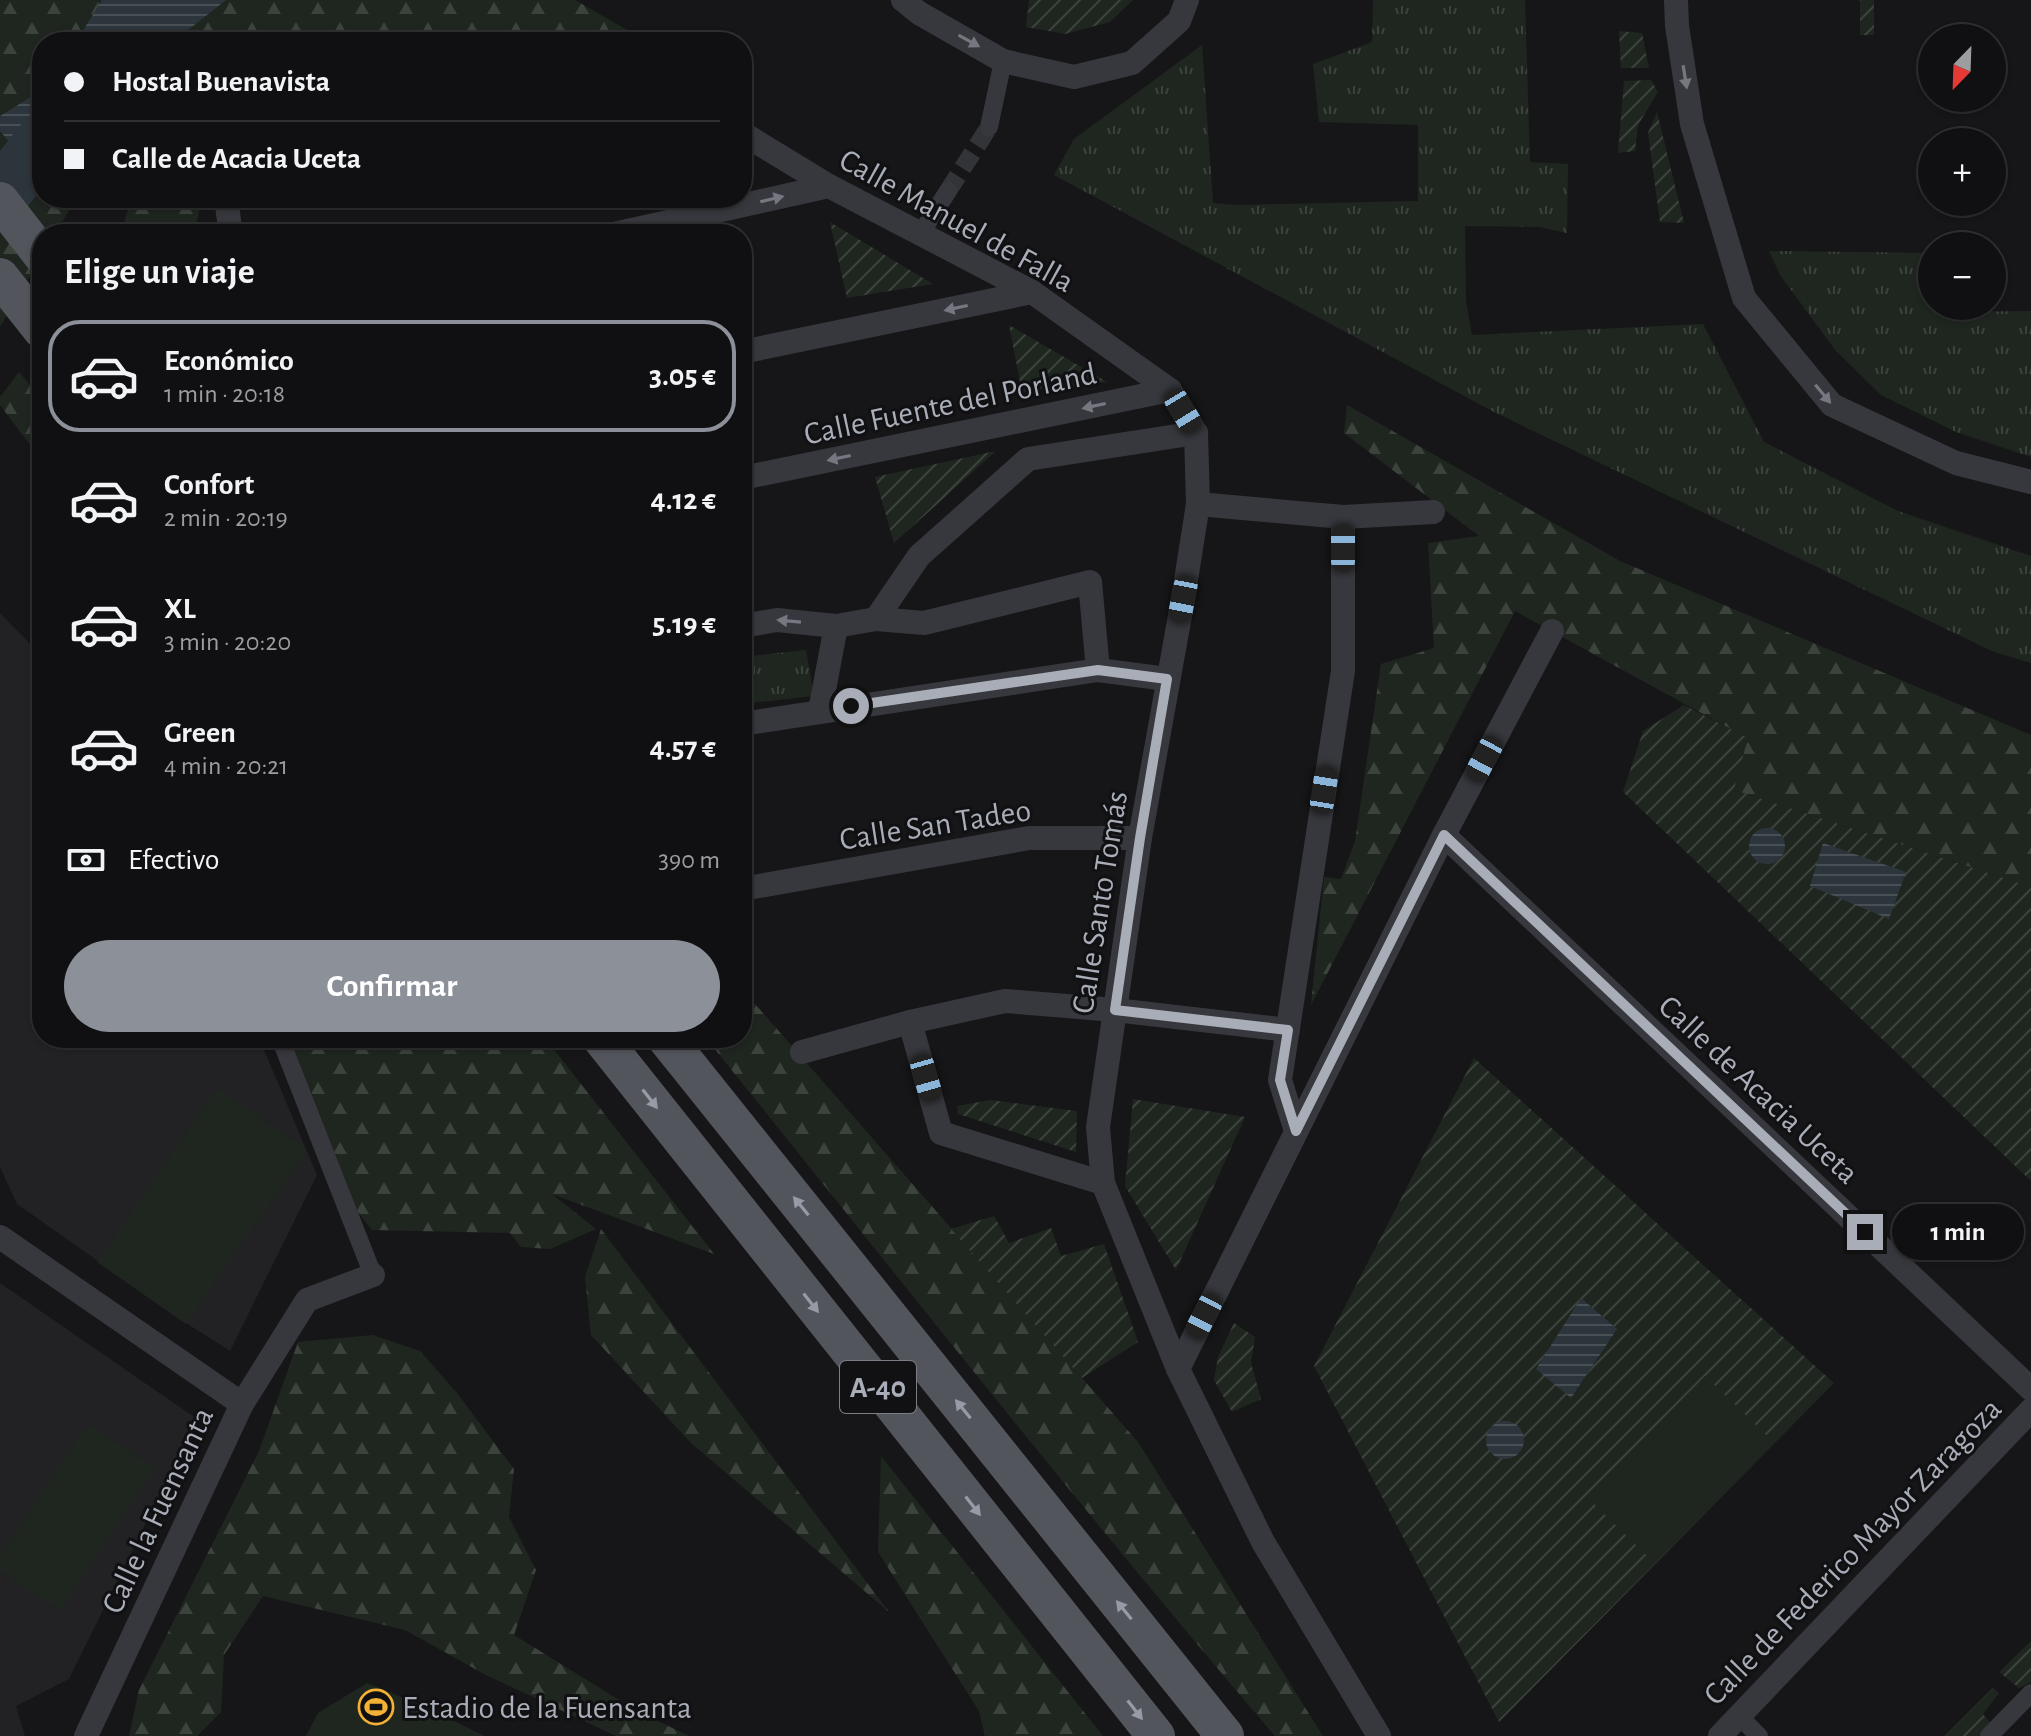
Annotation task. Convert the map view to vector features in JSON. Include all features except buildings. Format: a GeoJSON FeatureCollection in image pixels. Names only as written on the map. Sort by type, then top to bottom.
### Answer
{"type":"FeatureCollection","features":[{"type":"Feature","properties":{"kind":"main road"},"geometry":{"type":"LineString","coordinates":[[0,201],[32,242]]}},
{"type":"Feature","properties":{"kind":"main road"},"geometry":{"type":"LineString","coordinates":[[0,277],[32,317]]}},
{"type":"Feature","properties":{"kind":"main road","name":"A-40"},"geometry":{"type":"LineString","coordinates":[[609,1048],[1156,1736]]}},
{"type":"Feature","properties":{"kind":"main road","name":"A-40"},"geometry":{"type":"LineString","coordinates":[[674,1048],[1225,1736]]}},
{"type":"Feature","properties":{"kind":"street"},"geometry":{"type":"LineString","coordinates":[[903,0],[919,13],[1003,61],[1074,77],[1132,63],[1179,21],[1187,0]]}},
{"type":"Feature","properties":{"kind":"street"},"geometry":{"type":"LineString","coordinates":[[1676,0],[1692,124],[1744,298],[1832,405],[1956,463],[2031,482]]}},
{"type":"Feature","properties":{"kind":"street"},"geometry":{"type":"LineString","coordinates":[[989,127],[1003,61]]}},
{"type":"Feature","properties":{"kind":"street","name":"Calle Manuel de Falla"},"geometry":{"type":"LineString","coordinates":[[752,139],[829,186],[1032,292],[1170,390],[1196,433]]}},
{"type":"Feature","properties":{"kind":"street"},"geometry":{"type":"LineString","coordinates":[[752,203],[829,186]]}},
{"type":"Feature","properties":{"kind":"street"},"geometry":{"type":"LineString","coordinates":[[921,233],[948,191]]}},
{"type":"Feature","properties":{"kind":"street"},"geometry":{"type":"LineString","coordinates":[[659,224],[730,208]]}},
{"type":"Feature","properties":{"kind":"street"},"geometry":{"type":"LineString","coordinates":[[752,350],[1032,292]]}},
{"type":"Feature","properties":{"kind":"street","name":"Calle Fuente del Porland"},"geometry":{"type":"LineString","coordinates":[[752,476],[1170,390]]}},
{"type":"Feature","properties":{"kind":"street"},"geometry":{"type":"LineString","coordinates":[[876,619],[919,556],[1028,459],[1196,433]]}},
{"type":"Feature","properties":{"kind":"street","name":"Calle Santo Tomás"},"geometry":{"type":"LineString","coordinates":[[1196,433],[1198,504],[1140,838],[1098,1127],[1103,1183],[1178,1369],[1263,1542],[1379,1736]]}},
{"type":"Feature","properties":{"kind":"street"},"geometry":{"type":"LineString","coordinates":[[1198,504],[1343,517],[1433,512]]}},
{"type":"Feature","properties":{"kind":"street"},"geometry":{"type":"LineString","coordinates":[[1296,1131],[1280,1080],[1343,671],[1343,517]]}},
{"type":"Feature","properties":{"kind":"street"},"geometry":{"type":"LineString","coordinates":[[752,624],[777,620],[836,626],[876,619],[924,623],[1090,582],[1098,670]]}},
{"type":"Feature","properties":{"kind":"street"},"geometry":{"type":"LineString","coordinates":[[820,711],[836,626]]}},
{"type":"Feature","properties":{"kind":"street"},"geometry":{"type":"LineString","coordinates":[[1178,1369],[1444,835],[1552,631]]}},
{"type":"Feature","properties":{"kind":"street"},"geometry":{"type":"LineString","coordinates":[[752,722],[1098,670],[1167,679]]}},
{"type":"Feature","properties":{"kind":"street","name":"Calle de Acacia Uceta"},"geometry":{"type":"LineString","coordinates":[[1444,835],[2031,1389]]}},
{"type":"Feature","properties":{"kind":"street","name":"Calle San Tadeo"},"geometry":{"type":"LineString","coordinates":[[752,887],[1029,838],[1140,838]]}},
{"type":"Feature","properties":{"kind":"street"},"geometry":{"type":"LineString","coordinates":[[802,1052],[910,1022],[1005,1001],[1288,1030]]}},
{"type":"Feature","properties":{"kind":"street"},"geometry":{"type":"LineString","coordinates":[[910,1022],[941,1133],[1103,1183]]}},
{"type":"Feature","properties":{"kind":"street"},"geometry":{"type":"LineString","coordinates":[[242,1404],[307,1300],[373,1275],[284,1048]]}},
{"type":"Feature","properties":{"kind":"street","name":"Calle la Fuensanta"},"geometry":{"type":"LineString","coordinates":[[0,1237],[242,1404],[86,1736]]}},
{"type":"Feature","properties":{"kind":"street","name":"Calle de Federico Mayor Zaragoza"},"geometry":{"type":"LineString","coordinates":[[1720,1736],[2031,1410]]}},
{"type":"Feature","properties":{"kind":"street"},"geometry":{"type":"LineString","coordinates":[[1989,1736],[2031,1693]]}},
{"type":"Feature","properties":{"kind":"street"},"geometry":{"type":"LineString","coordinates":[[1739,1716],[1759,1736]]}},
{"type":"Feature","properties":{"kind":"shaded area"},"geometry":{"type":"Polygon","coordinates":[[[102,0],[226,0],[186,32],[82,32],[102,0]]]}},
{"type":"Feature","properties":{"kind":"shaded area"},"geometry":{"type":"Polygon","coordinates":[[[32,96],[32,169],[0,131],[0,116],[32,96]]]}},
{"type":"Feature","properties":{"kind":"shaded area"},"geometry":{"type":"Polygon","coordinates":[[[0,613],[32,646],[32,1048],[263,1048],[317,1175],[230,1351],[17,1204],[0,1167],[0,613]]]}},
{"type":"Feature","properties":{"kind":"shaded area"},"geometry":{"type":"Polygon","coordinates":[[[1767,828],[1780,833],[1785,846],[1780,859],[1767,864],[1754,859],[1749,846],[1754,833],[1767,828]]]}},
{"type":"Feature","properties":{"kind":"shaded area"},"geometry":{"type":"Polygon","coordinates":[[[1823,843],[1906,872],[1889,919],[1810,886],[1823,843]]]}},
{"type":"Feature","properties":{"kind":"shaded area"},"geometry":{"type":"Polygon","coordinates":[[[0,1283],[197,1419],[69,1679],[16,1706],[25,1736],[0,1736],[0,1283]]]}},
{"type":"Feature","properties":{"kind":"shaded area"},"geometry":{"type":"Polygon","coordinates":[[[1581,1298],[1617,1329],[1571,1398],[1536,1369],[1581,1298]]]}},
{"type":"Feature","properties":{"kind":"shaded area"},"geometry":{"type":"Polygon","coordinates":[[[1505,1421],[1519,1426],[1524,1440],[1519,1454],[1505,1459],[1491,1454],[1486,1440],[1491,1426],[1505,1421]]]}},
{"type":"Feature","properties":{"kind":"green space"},"geometry":{"type":"Polygon","coordinates":[[[0,0],[575,0],[631,32],[32,32],[32,208],[70,208],[61,224],[32,224],[32,273],[0,327],[0,0]]]}},
{"type":"Feature","properties":{"kind":"green space"},"geometry":{"type":"Polygon","coordinates":[[[1029,0],[1133,0],[1110,22],[1065,34],[1026,27],[1029,0]]]}},
{"type":"Feature","properties":{"kind":"green space"},"geometry":{"type":"Polygon","coordinates":[[[1373,0],[1525,0],[1530,162],[1568,164],[1567,233],[1539,227],[1465,226],[1466,302],[1472,335],[1703,324],[1764,442],[1898,511],[2031,556],[2031,663],[1994,652],[1494,412],[1054,175],[1074,139],[1202,45],[1213,203],[1418,201],[1418,125],[1319,122],[1313,64],[1372,42],[1373,0]]]}},
{"type":"Feature","properties":{"kind":"green space"},"geometry":{"type":"Polygon","coordinates":[[[1860,0],[1874,0],[1874,35],[1860,35],[1860,0]]]}},
{"type":"Feature","properties":{"kind":"green space"},"geometry":{"type":"Polygon","coordinates":[[[1619,31],[1642,33],[1649,68],[1621,68],[1619,31]]]}},
{"type":"Feature","properties":{"kind":"green space"},"geometry":{"type":"Polygon","coordinates":[[[1651,80],[1658,92],[1638,125],[1635,151],[1618,153],[1624,81],[1651,80]]]}},
{"type":"Feature","properties":{"kind":"green space"},"geometry":{"type":"Polygon","coordinates":[[[1657,112],[1684,223],[1660,222],[1648,133],[1657,112]]]}},
{"type":"Feature","properties":{"kind":"green space"},"geometry":{"type":"Polygon","coordinates":[[[128,208],[200,208],[196,224],[124,224],[128,208]]]}},
{"type":"Feature","properties":{"kind":"green space"},"geometry":{"type":"Polygon","coordinates":[[[830,222],[933,284],[847,298],[830,222]]]}},
{"type":"Feature","properties":{"kind":"green space"},"geometry":{"type":"Polygon","coordinates":[[[1769,251],[1918,253],[1918,320],[2006,320],[2006,311],[2031,311],[2031,457],[1956,432],[1881,395],[1836,351],[1780,275],[1769,251]]]}},
{"type":"Feature","properties":{"kind":"green space"},"geometry":{"type":"Polygon","coordinates":[[[1009,325],[1107,382],[1022,392],[1009,325]]]}},
{"type":"Feature","properties":{"kind":"green space"},"geometry":{"type":"Polygon","coordinates":[[[19,372],[32,387],[32,448],[0,405],[0,397],[19,372]]]}},
{"type":"Feature","properties":{"kind":"green space"},"geometry":{"type":"Polygon","coordinates":[[[1347,405],[1620,561],[2031,735],[2031,887],[1734,790],[1747,738],[1515,611],[1311,1005],[1324,877],[1341,879],[1355,841],[1381,664],[1434,648],[1428,543],[1479,536],[1344,433],[1347,405]]]}},
{"type":"Feature","properties":{"kind":"green space"},"geometry":{"type":"Polygon","coordinates":[[[996,451],[894,543],[875,477],[996,451]]]}},
{"type":"Feature","properties":{"kind":"green space"},"geometry":{"type":"Polygon","coordinates":[[[806,650],[814,696],[752,703],[752,656],[806,650]]]}},
{"type":"Feature","properties":{"kind":"green space"},"geometry":{"type":"Polygon","coordinates":[[[1684,705],[1748,738],[1734,790],[2031,887],[2031,1181],[1623,792],[1643,731],[1684,705]]]}},
{"type":"Feature","properties":{"kind":"green space"},"geometry":{"type":"Polygon","coordinates":[[[752,1000],[1138,1442],[1323,1736],[1275,1736],[917,1302],[714,1048],[752,1048],[752,1000]]]}},
{"type":"Feature","properties":{"kind":"green space"},"geometry":{"type":"Polygon","coordinates":[[[294,1048],[553,1048],[714,1254],[552,1194],[596,1229],[550,1249],[521,1247],[510,1233],[372,1230],[358,1212],[294,1048]]]}},
{"type":"Feature","properties":{"kind":"green space"},"geometry":{"type":"Polygon","coordinates":[[[1474,1058],[1834,1383],[1499,1722],[1314,1366],[1474,1058]]]}},
{"type":"Feature","properties":{"kind":"green space"},"geometry":{"type":"Polygon","coordinates":[[[218,1088],[307,1150],[186,1324],[97,1262],[218,1088]]]}},
{"type":"Feature","properties":{"kind":"green space"},"geometry":{"type":"Polygon","coordinates":[[[1133,1099],[1245,1117],[1176,1270],[1125,1186],[1133,1099]]]}},
{"type":"Feature","properties":{"kind":"green space"},"geometry":{"type":"Polygon","coordinates":[[[991,1100],[1077,1111],[1076,1152],[958,1114],[957,1106],[991,1100]]]}},
{"type":"Feature","properties":{"kind":"green space"},"geometry":{"type":"Polygon","coordinates":[[[994,1216],[1009,1243],[1051,1228],[1061,1256],[1104,1244],[1138,1342],[1082,1378],[951,1229],[994,1216]]]}},
{"type":"Feature","properties":{"kind":"green space"},"geometry":{"type":"Polygon","coordinates":[[[601,1229],[889,1612],[691,1443],[591,1335],[585,1277],[601,1229]]]}},
{"type":"Feature","properties":{"kind":"green space"},"geometry":{"type":"Polygon","coordinates":[[[1234,1323],[1255,1337],[1251,1363],[1261,1399],[1232,1412],[1214,1380],[1218,1357],[1234,1323]]]}},
{"type":"Feature","properties":{"kind":"green space"},"geometry":{"type":"Polygon","coordinates":[[[373,1335],[420,1351],[457,1393],[514,1469],[509,1517],[536,1570],[514,1635],[637,1711],[689,1736],[616,1736],[484,1674],[405,1630],[263,1596],[224,1655],[221,1712],[197,1736],[129,1736],[139,1690],[259,1451],[298,1342],[373,1335]]]}},
{"type":"Feature","properties":{"kind":"green space"},"geometry":{"type":"Polygon","coordinates":[[[1705,1376],[1768,1437],[1650,1559],[1587,1497],[1705,1376]]]}},
{"type":"Feature","properties":{"kind":"green space"},"geometry":{"type":"Polygon","coordinates":[[[88,1424],[155,1468],[61,1611],[0,1571],[0,1557],[88,1424]]]}},
{"type":"Feature","properties":{"kind":"green space"},"geometry":{"type":"Polygon","coordinates":[[[881,1456],[1103,1736],[985,1736],[979,1711],[878,1552],[881,1456]]]}},
{"type":"Feature","properties":{"kind":"green space"},"geometry":{"type":"Polygon","coordinates":[[[2031,1641],[2031,1682],[2019,1688],[1999,1672],[2031,1641]]]}},
{"type":"Feature","properties":{"kind":"green space","name":"Estadio de la Fuensanta"},"geometry":{"type":"Polygon","coordinates":[[[367,1683],[485,1736],[306,1736],[318,1713],[367,1683]]]}},
{"type":"Feature","properties":{"kind":"green space"},"geometry":{"type":"Polygon","coordinates":[[[1993,1688],[1999,1693],[1983,1714],[2001,1736],[1945,1736],[1993,1688]]]}},
{"type":"Feature","properties":{"kind":"waterway"},"geometry":{"type":"LineString","coordinates":[[0,196],[32,156]]}},
{"type":"Feature","properties":{"kind":"tunnel"},"geometry":{"type":"LineString","coordinates":[[948,191],[989,127]]}},
{"type":"Feature","properties":{"kind":"place","name":"Estadio de la Fuensanta"},"geometry":{"type":"Point","coordinates":[376,1707]}},
{"type":"Feature","properties":{"kind":"route"},"geometry":{"type":"LineString","coordinates":[[851,706],[1098,670],[1167,679],[1115,1010],[1288,1030],[1280,1080],[1296,1131],[1444,835],[1865,1232]]}}]}
